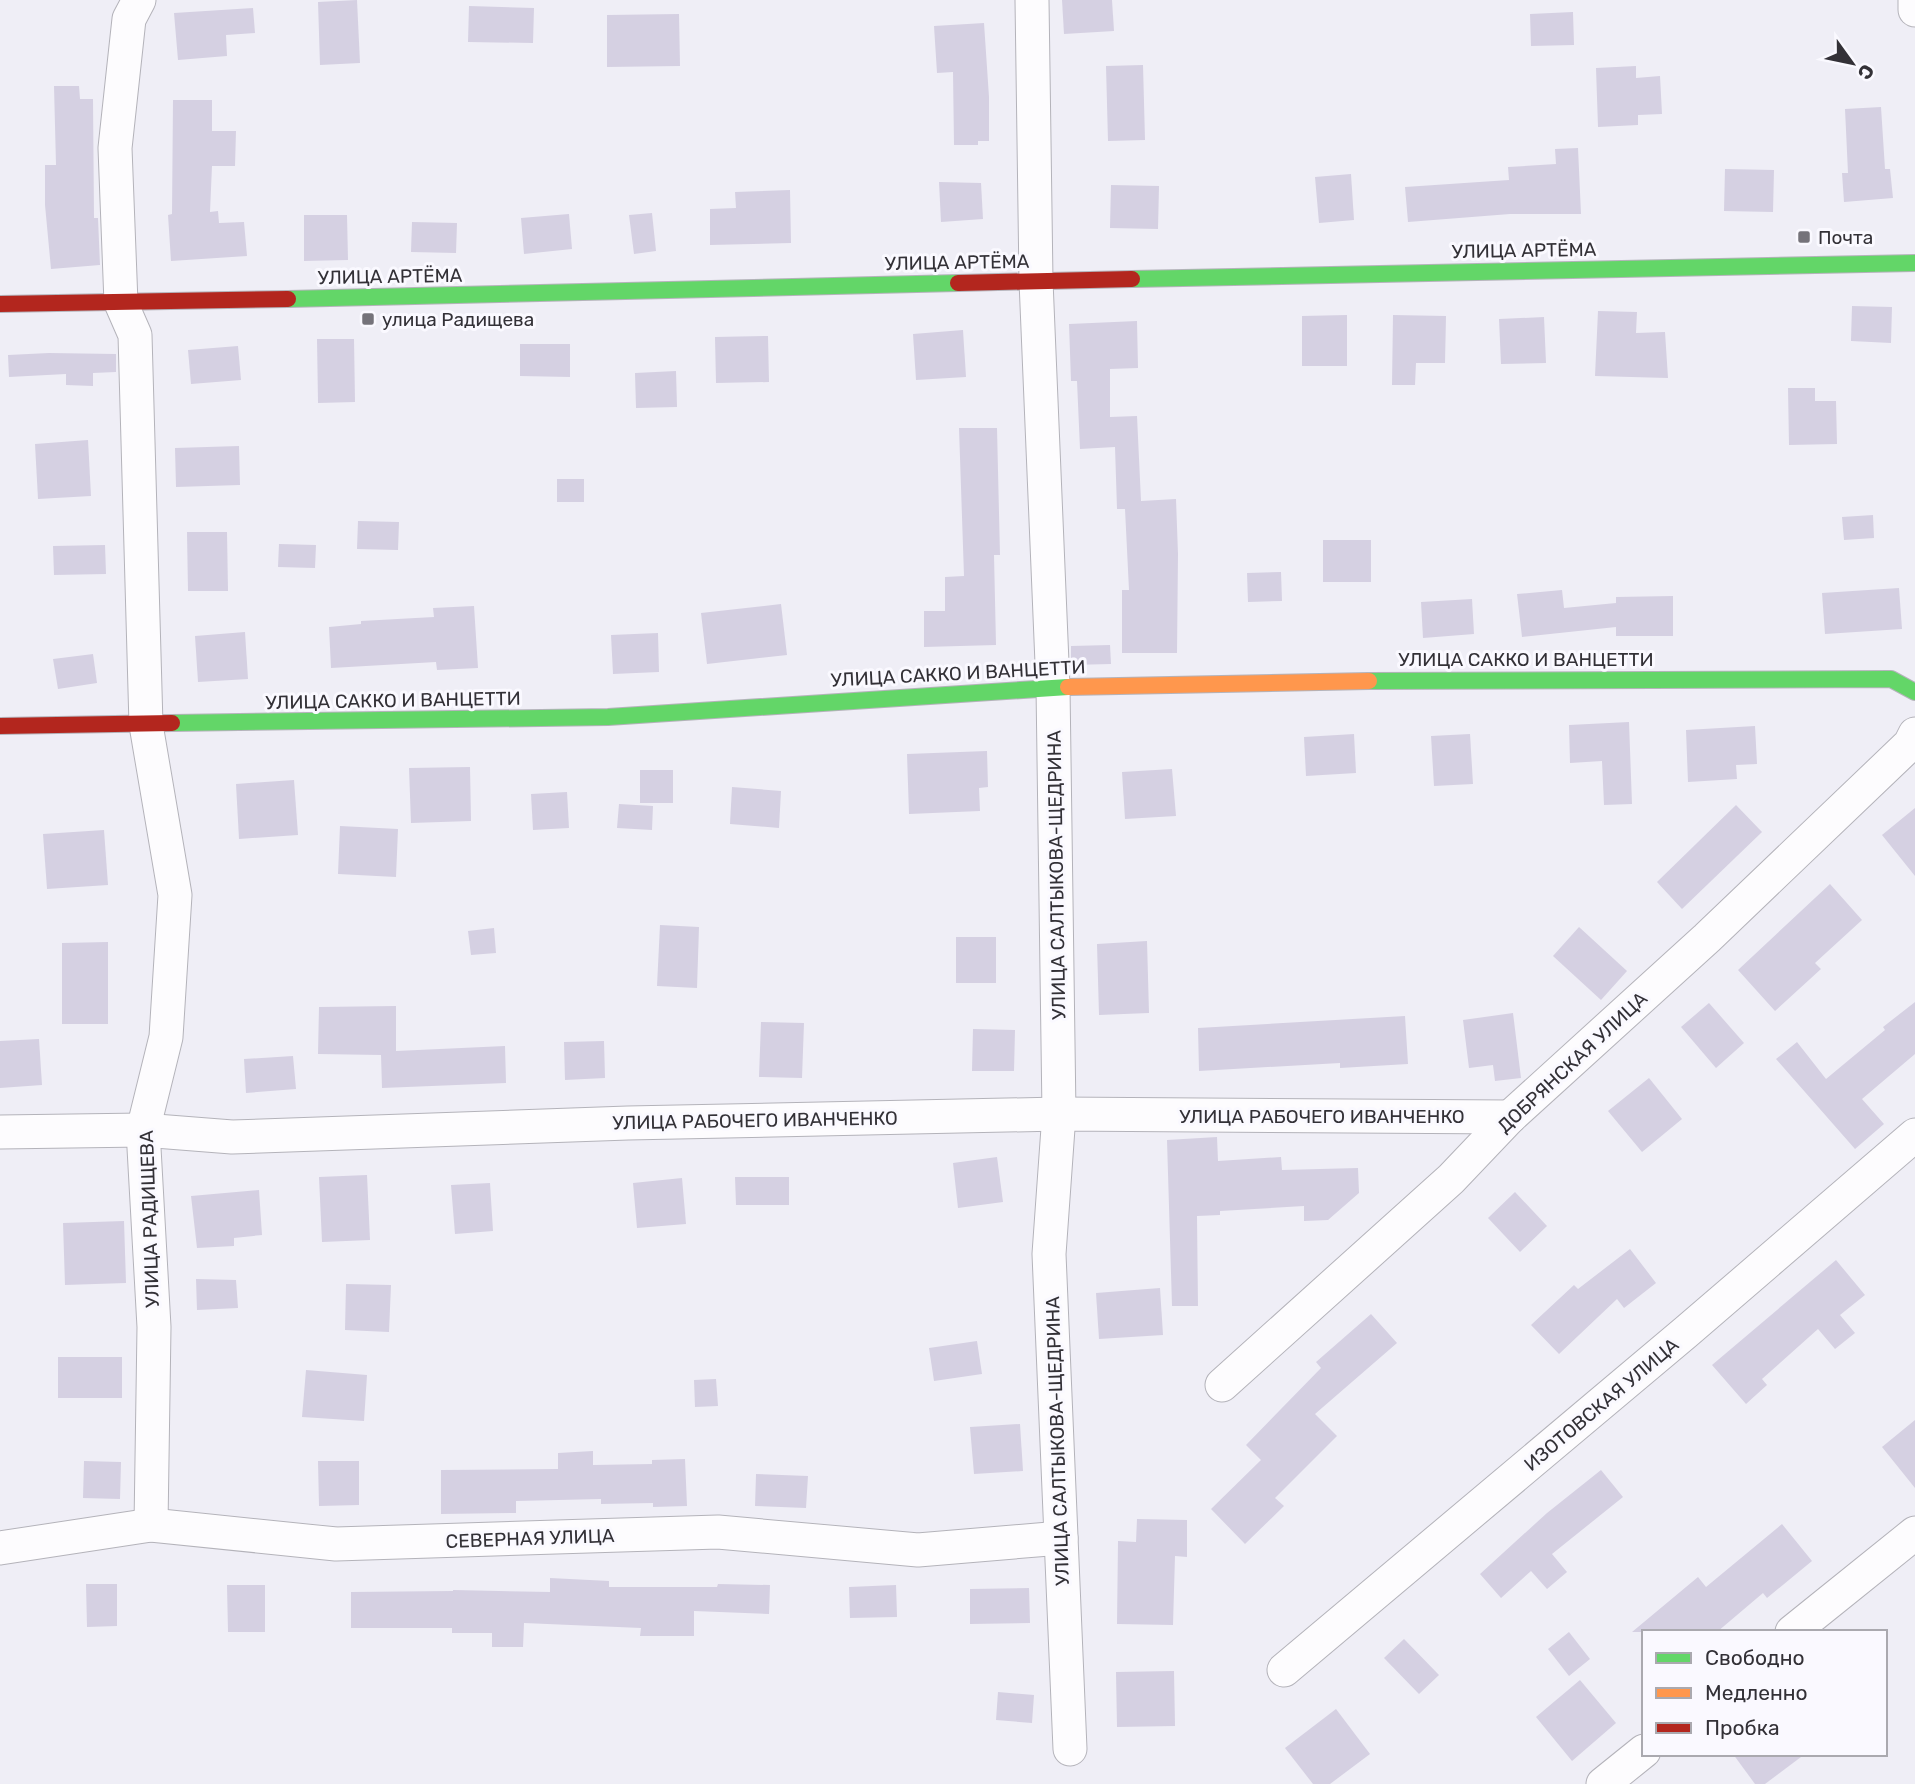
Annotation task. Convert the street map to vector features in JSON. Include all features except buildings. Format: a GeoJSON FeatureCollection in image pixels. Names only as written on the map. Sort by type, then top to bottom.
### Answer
{"type":"FeatureCollection","features":[{"type":"Feature","properties":{"kind":"street","name":"УЛИЦА РАДИЩЕВА"},"geometry":{"type":"LineString","coordinates":[[139,0],[129,19],[115,148],[121,303],[135,335],[146,725],[175,895],[166,1037],[143,1130],[154,1327],[151,1525]]}},
{"type":"Feature","properties":{"kind":"street","name":"УЛИЦА САЛТЫКОВА-ЩЕДРИНА"},"geometry":{"type":"LineString","coordinates":[[1032,0],[1036,281],[1053,687],[1059,1114],[1049,1254],[1070,1749]]}},
{"type":"Feature","properties":{"kind":"street"},"geometry":{"type":"LineString","coordinates":[[1915,0],[1915,10]]}},
{"type":"Feature","properties":{"kind":"street","name":"УЛИЦА АРТЁМА"},"geometry":{"type":"LineString","coordinates":[[0,304],[1915,263]]}},
{"type":"Feature","properties":{"kind":"street","name":"УЛИЦА САККО И ВАНЦЕТТИ"},"geometry":{"type":"LineString","coordinates":[[0,726],[608,717],[1053,687],[1415,680],[1891,679],[1915,692]]}},
{"type":"Feature","properties":{"kind":"street","name":"ДОБРЯНСКАЯ УЛИЦА"},"geometry":{"type":"LineString","coordinates":[[1222,1385],[1451,1179],[1510,1117],[1707,938],[1910,744],[1915,734]]}},
{"type":"Feature","properties":{"kind":"street","name":"УЛИЦА РАБОЧЕГО ИВАНЧЕНКО"},"geometry":{"type":"LineString","coordinates":[[0,1132],[143,1130],[232,1137],[628,1123],[1059,1114],[1510,1117]]}},
{"type":"Feature","properties":{"kind":"street","name":"ИЗОТОВСКАЯ УЛИЦА"},"geometry":{"type":"LineString","coordinates":[[1284,1670],[1676,1341],[1915,1135]]}},
{"type":"Feature","properties":{"kind":"street","name":"СЕВЕРНАЯ УЛИЦА"},"geometry":{"type":"LineString","coordinates":[[0,1548],[151,1525],[336,1544],[718,1532],[918,1550],[1061,1538]]}},
{"type":"Feature","properties":{"kind":"street"},"geometry":{"type":"LineString","coordinates":[[1794,1630],[1915,1533]]}},
{"type":"Feature","properties":{"kind":"street"},"geometry":{"type":"LineString","coordinates":[[1603,1784],[1642,1753]]}},
{"type":"Feature","properties":{"kind":"traffic: fast"},"geometry":{"type":"LineString","coordinates":[[1132,279],[1915,263]]}},
{"type":"Feature","properties":{"kind":"traffic: fast"},"geometry":{"type":"LineString","coordinates":[[288,299],[958,283]]}},
{"type":"Feature","properties":{"kind":"traffic: fast"},"geometry":{"type":"LineString","coordinates":[[1369,681],[1891,679],[1915,692]]}},
{"type":"Feature","properties":{"kind":"traffic: fast"},"geometry":{"type":"LineString","coordinates":[[172,723],[608,717],[1068,687]]}},
{"type":"Feature","properties":{"kind":"traffic: slow"},"geometry":{"type":"LineString","coordinates":[[1068,687],[1369,681]]}},
{"type":"Feature","properties":{"kind":"traffic: jam"},"geometry":{"type":"LineString","coordinates":[[958,283],[1132,279]]}},
{"type":"Feature","properties":{"kind":"traffic: jam"},"geometry":{"type":"LineString","coordinates":[[0,304],[288,299]]}},
{"type":"Feature","properties":{"kind":"traffic: jam"},"geometry":{"type":"LineString","coordinates":[[0,726],[172,723]]}},
{"type":"Feature","properties":{"kind":"place","name":"Почта"},"geometry":{"type":"Point","coordinates":[1804,237]}},
{"type":"Feature","properties":{"kind":"place","name":"улица Радищева"},"geometry":{"type":"Point","coordinates":[368,319]}}]}
